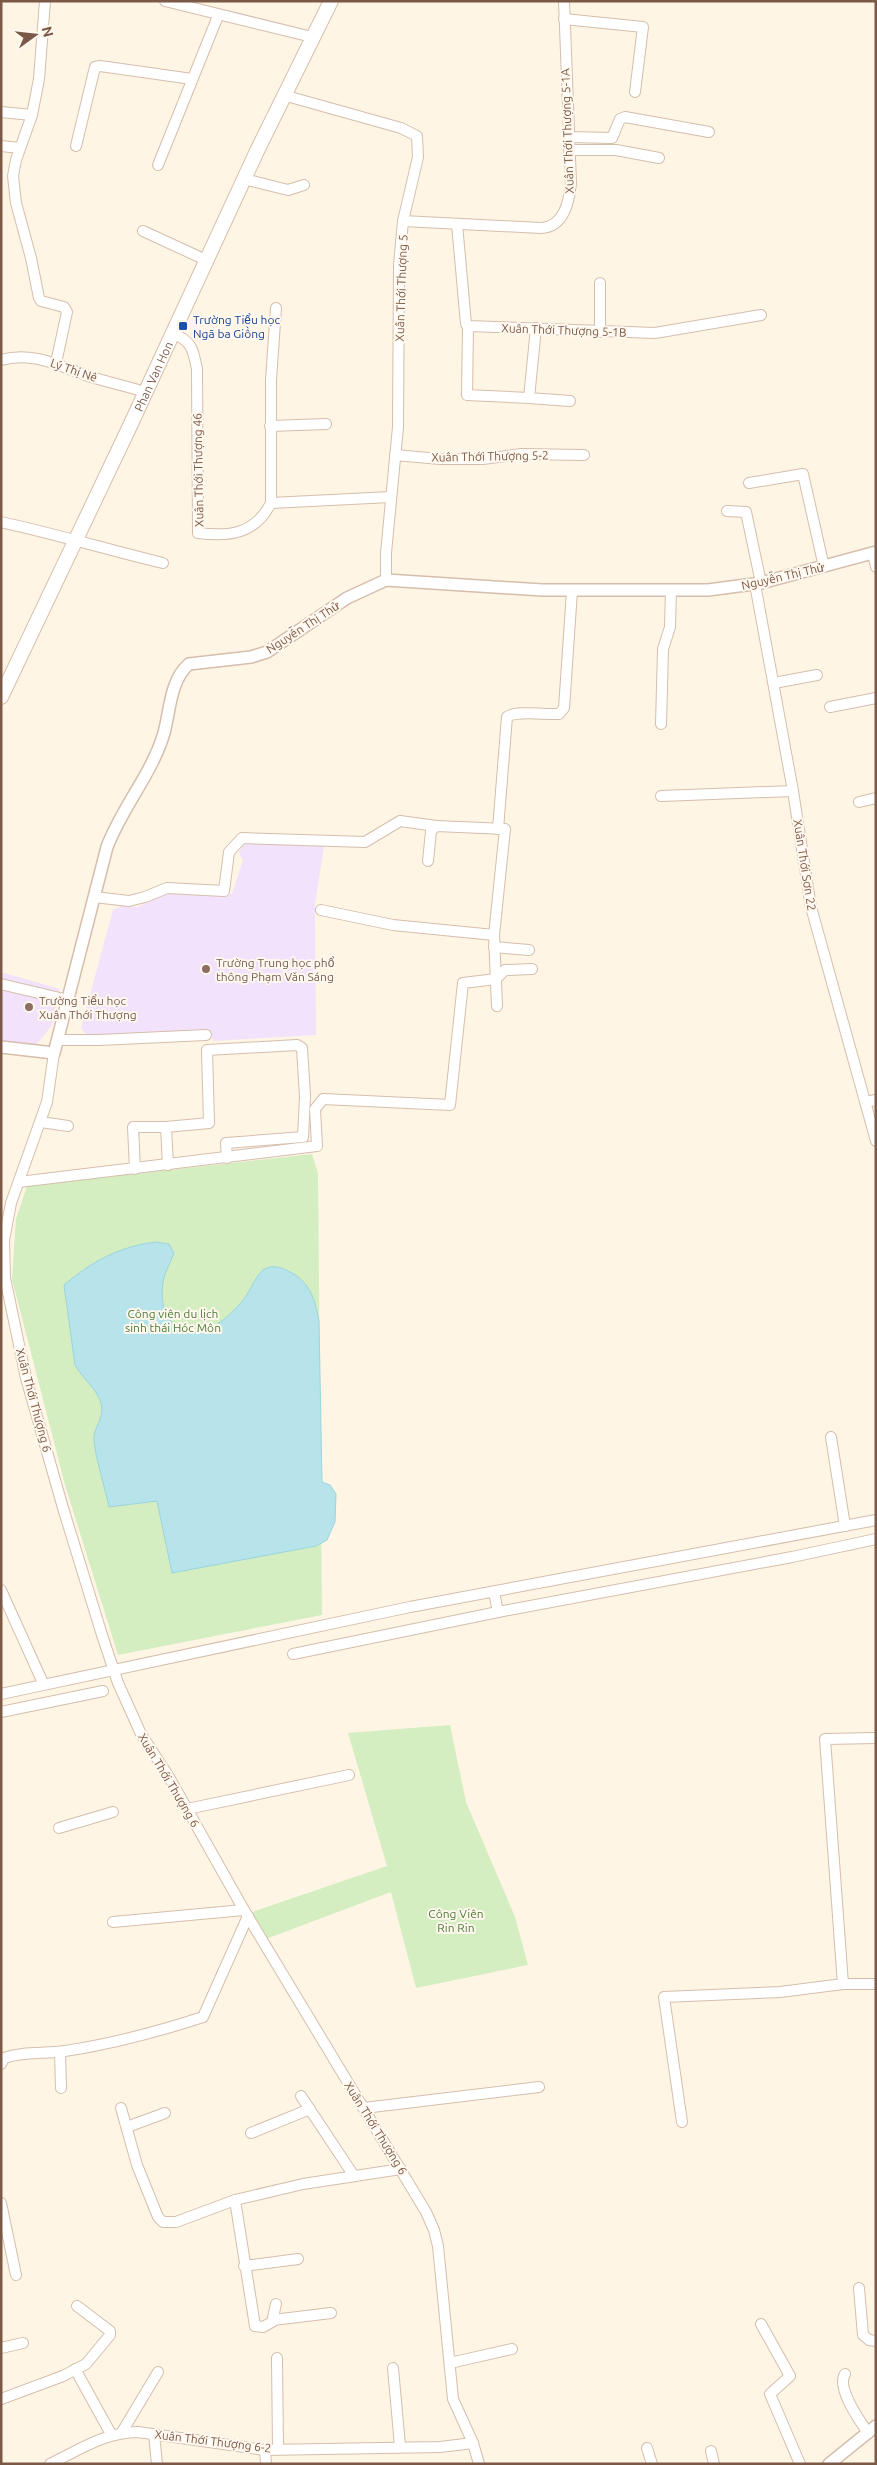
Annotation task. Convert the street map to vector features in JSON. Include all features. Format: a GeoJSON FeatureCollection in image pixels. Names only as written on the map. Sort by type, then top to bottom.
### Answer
{"type":"FeatureCollection","features":[{"type":"Feature","properties":{"kind":"main road","name":"Phan Van Hon"},"geometry":{"type":"LineString","coordinates":[[1,697],[283,95],[331,1]]}},
{"type":"Feature","properties":{"kind":"street"},"geometry":{"type":"LineString","coordinates":[[44,1],[39,79],[32,115],[20,148],[13,176],[14,188],[39,298],[41,301],[62,306],[67,312],[56,363]]}},
{"type":"Feature","properties":{"kind":"street"},"geometry":{"type":"LineString","coordinates":[[166,1],[218,16],[312,37]]}},
{"type":"Feature","properties":{"kind":"street","name":"Xuân Thới Thượng 5-1A"},"geometry":{"type":"LineString","coordinates":[[404,221],[549,228],[563,215],[569,200],[571,183],[564,1]]}},
{"type":"Feature","properties":{"kind":"street"},"geometry":{"type":"LineString","coordinates":[[158,165],[218,16]]}},
{"type":"Feature","properties":{"kind":"street"},"geometry":{"type":"LineString","coordinates":[[564,19],[643,27],[635,92]]}},
{"type":"Feature","properties":{"kind":"street"},"geometry":{"type":"LineString","coordinates":[[76,146],[95,67],[100,66],[192,79]]}},
{"type":"Feature","properties":{"kind":"street","name":"Xuân Thới Thượng 5"},"geometry":{"type":"LineString","coordinates":[[283,95],[401,128],[417,136],[418,157],[404,221],[399,265],[398,400],[386,553],[386,580]]}},
{"type":"Feature","properties":{"kind":"street"},"geometry":{"type":"LineString","coordinates":[[1,112],[32,115]]}},
{"type":"Feature","properties":{"kind":"street"},"geometry":{"type":"LineString","coordinates":[[568,137],[612,138],[620,119],[625,117],[708,132]]}},
{"type":"Feature","properties":{"kind":"street"},"geometry":{"type":"LineString","coordinates":[[1,146],[20,148]]}},
{"type":"Feature","properties":{"kind":"street"},"geometry":{"type":"LineString","coordinates":[[569,150],[616,150],[659,158]]}},
{"type":"Feature","properties":{"kind":"street"},"geometry":{"type":"LineString","coordinates":[[244,179],[288,190],[304,185]]}},
{"type":"Feature","properties":{"kind":"street"},"geometry":{"type":"LineString","coordinates":[[457,224],[466,324],[468,326],[467,395],[570,401]]}},
{"type":"Feature","properties":{"kind":"street"},"geometry":{"type":"LineString","coordinates":[[143,231],[206,260]]}},
{"type":"Feature","properties":{"kind":"street"},"geometry":{"type":"LineString","coordinates":[[600,283],[600,332]]}},
{"type":"Feature","properties":{"kind":"street"},"geometry":{"type":"LineString","coordinates":[[276,308],[270,426],[271,503],[391,497]]}},
{"type":"Feature","properties":{"kind":"street","name":"Xuân Thới Thượng 5-1B"},"geometry":{"type":"LineString","coordinates":[[468,326],[655,333],[761,315]]}},
{"type":"Feature","properties":{"kind":"street"},"geometry":{"type":"LineString","coordinates":[[529,398],[536,328]]}},
{"type":"Feature","properties":{"kind":"street","name":"Xuân Thới Thượng 46"},"geometry":{"type":"LineString","coordinates":[[172,333],[184,338],[193,349],[197,369],[198,532],[222,536],[238,533],[263,518],[271,503]]}},
{"type":"Feature","properties":{"kind":"street","name":"Lý Thị Nê"},"geometry":{"type":"LineString","coordinates":[[1,360],[30,356],[145,392]]}},
{"type":"Feature","properties":{"kind":"street"},"geometry":{"type":"LineString","coordinates":[[270,426],[326,424]]}},
{"type":"Feature","properties":{"kind":"street","name":"Xuân Thới Thượng 5-2"},"geometry":{"type":"LineString","coordinates":[[395,455],[440,459],[483,459],[521,454],[584,455]]}},
{"type":"Feature","properties":{"kind":"street"},"geometry":{"type":"LineString","coordinates":[[749,483],[803,474],[824,566]]}},
{"type":"Feature","properties":{"kind":"street","name":"Xuân Thới Sơn 22"},"geometry":{"type":"LineString","coordinates":[[727,511],[746,512],[811,907],[871,1101],[876,1141]]}},
{"type":"Feature","properties":{"kind":"street"},"geometry":{"type":"LineString","coordinates":[[1,522],[43,531],[75,542],[163,563]]}},
{"type":"Feature","properties":{"kind":"street"},"geometry":{"type":"LineString","coordinates":[[874,552],[876,567]]}},
{"type":"Feature","properties":{"kind":"street","name":"Nguyễn Thị Thử"},"geometry":{"type":"LineString","coordinates":[[54,1053],[112,832],[156,754],[164,733],[176,684],[186,667],[193,662],[251,657],[267,652],[347,598],[386,580],[572,591],[708,590],[758,584],[874,552]]}},
{"type":"Feature","properties":{"kind":"street"},"geometry":{"type":"LineString","coordinates":[[661,724],[662,649],[670,627],[672,590]]}},
{"type":"Feature","properties":{"kind":"street"},"geometry":{"type":"LineString","coordinates":[[498,829],[507,717],[512,714],[559,714],[564,708],[572,591]]}},
{"type":"Feature","properties":{"kind":"street"},"geometry":{"type":"LineString","coordinates":[[774,683],[817,675]]}},
{"type":"Feature","properties":{"kind":"street"},"geometry":{"type":"LineString","coordinates":[[830,707],[876,698]]}},
{"type":"Feature","properties":{"kind":"street"},"geometry":{"type":"LineString","coordinates":[[661,796],[793,790]]}},
{"type":"Feature","properties":{"kind":"street"},"geometry":{"type":"LineString","coordinates":[[858,802],[876,798]]}},
{"type":"Feature","properties":{"kind":"street"},"geometry":{"type":"LineString","coordinates":[[94,896],[129,901],[167,888],[224,891],[229,852],[242,838],[365,842],[400,821],[436,826],[505,829],[494,935],[497,1006]]}},
{"type":"Feature","properties":{"kind":"street"},"geometry":{"type":"LineString","coordinates":[[428,861],[431,831],[436,826]]}},
{"type":"Feature","properties":{"kind":"street"},"geometry":{"type":"LineString","coordinates":[[321,910],[393,925],[494,935]]}},
{"type":"Feature","properties":{"kind":"street"},"geometry":{"type":"LineString","coordinates":[[494,947],[530,950]]}},
{"type":"Feature","properties":{"kind":"street"},"geometry":{"type":"LineString","coordinates":[[19,1182],[317,1146],[315,1109],[323,1099],[450,1105],[463,983],[496,979],[505,970],[532,969]]}},
{"type":"Feature","properties":{"kind":"street"},"geometry":{"type":"LineString","coordinates":[[1,984],[68,1000]]}},
{"type":"Feature","properties":{"kind":"street"},"geometry":{"type":"LineString","coordinates":[[58,1040],[206,1035]]}},
{"type":"Feature","properties":{"kind":"street"},"geometry":{"type":"LineString","coordinates":[[135,1169],[133,1127],[208,1123],[207,1050],[297,1045],[302,1048],[305,1096],[303,1137],[226,1143],[227,1158]]}},
{"type":"Feature","properties":{"kind":"street"},"geometry":{"type":"LineString","coordinates":[[1,1047],[54,1053]]}},
{"type":"Feature","properties":{"kind":"street","name":"Xuân Thới Thượng 6"},"geometry":{"type":"LineString","coordinates":[[54,1053],[47,1102],[11,1203],[4,1240],[6,1286],[26,1378],[62,1508],[118,1683],[141,1734],[188,1809],[246,1913],[417,2194],[434,2230],[453,2400],[473,2443],[479,2464]]}},
{"type":"Feature","properties":{"kind":"street"},"geometry":{"type":"LineString","coordinates":[[41,1122],[68,1126]]}},
{"type":"Feature","properties":{"kind":"street"},"geometry":{"type":"LineString","coordinates":[[166,1126],[168,1165]]}},
{"type":"Feature","properties":{"kind":"street"},"geometry":{"type":"LineString","coordinates":[[831,1437],[846,1526]]}},
{"type":"Feature","properties":{"kind":"street"},"geometry":{"type":"LineString","coordinates":[[1,1694],[43,1683],[410,1607],[876,1520]]}},
{"type":"Feature","properties":{"kind":"street"},"geometry":{"type":"LineString","coordinates":[[293,1654],[498,1612],[792,1557],[876,1539]]}},
{"type":"Feature","properties":{"kind":"street"},"geometry":{"type":"LineString","coordinates":[[1,1590],[43,1683]]}},
{"type":"Feature","properties":{"kind":"street"},"geometry":{"type":"LineString","coordinates":[[494,1592],[498,1612]]}},
{"type":"Feature","properties":{"kind":"street"},"geometry":{"type":"LineString","coordinates":[[1,1712],[102,1690]]}},
{"type":"Feature","properties":{"kind":"street"},"geometry":{"type":"LineString","coordinates":[[843,1984],[825,1739],[876,1738]]}},
{"type":"Feature","properties":{"kind":"street"},"geometry":{"type":"LineString","coordinates":[[188,1809],[349,1775]]}},
{"type":"Feature","properties":{"kind":"street"},"geometry":{"type":"LineString","coordinates":[[59,1828],[113,1812]]}},
{"type":"Feature","properties":{"kind":"street"},"geometry":{"type":"LineString","coordinates":[[1,2064],[4,2058],[13,2054],[60,2052],[123,2041],[203,2017],[246,1913],[113,1922]]}},
{"type":"Feature","properties":{"kind":"street"},"geometry":{"type":"LineString","coordinates":[[682,2122],[664,1997],[780,1992],[843,1984],[876,1984]]}},
{"type":"Feature","properties":{"kind":"street"},"geometry":{"type":"LineString","coordinates":[[60,2052],[61,2088]]}},
{"type":"Feature","properties":{"kind":"street"},"geometry":{"type":"LineString","coordinates":[[364,2108],[539,2087]]}},
{"type":"Feature","properties":{"kind":"street"},"geometry":{"type":"LineString","coordinates":[[301,2096],[354,2176]]}},
{"type":"Feature","properties":{"kind":"street"},"geometry":{"type":"LineString","coordinates":[[121,2108],[137,2165],[158,2217],[163,2222],[176,2222],[235,2200],[303,2184],[402,2169]]}},
{"type":"Feature","properties":{"kind":"street"},"geometry":{"type":"LineString","coordinates":[[251,2133],[310,2109]]}},
{"type":"Feature","properties":{"kind":"street"},"geometry":{"type":"LineString","coordinates":[[126,2127],[166,2113]]}},
{"type":"Feature","properties":{"kind":"street"},"geometry":{"type":"LineString","coordinates":[[235,2200],[255,2326],[263,2327],[273,2320],[331,2313]]}},
{"type":"Feature","properties":{"kind":"street"},"geometry":{"type":"LineString","coordinates":[[1,2203],[16,2275]]}},
{"type":"Feature","properties":{"kind":"street"},"geometry":{"type":"LineString","coordinates":[[244,2266],[298,2259]]}},
{"type":"Feature","properties":{"kind":"street"},"geometry":{"type":"LineString","coordinates":[[859,2288],[863,2335],[869,2340],[876,2341]]}},
{"type":"Feature","properties":{"kind":"street"},"geometry":{"type":"LineString","coordinates":[[273,2320],[276,2304]]}},
{"type":"Feature","properties":{"kind":"street"},"geometry":{"type":"LineString","coordinates":[[1,2400],[86,2364],[110,2335],[110,2331],[77,2306]]}},
{"type":"Feature","properties":{"kind":"street"},"geometry":{"type":"LineString","coordinates":[[761,2324],[790,2376],[770,2394],[800,2464]]}},
{"type":"Feature","properties":{"kind":"street"},"geometry":{"type":"LineString","coordinates":[[1,2348],[24,2343]]}},
{"type":"Feature","properties":{"kind":"street"},"geometry":{"type":"LineString","coordinates":[[450,2362],[512,2349]]}},
{"type":"Feature","properties":{"kind":"street"},"geometry":{"type":"LineString","coordinates":[[277,2358],[278,2449]]}},
{"type":"Feature","properties":{"kind":"street"},"geometry":{"type":"LineString","coordinates":[[393,2368],[400,2446]]}},
{"type":"Feature","properties":{"kind":"street"},"geometry":{"type":"LineString","coordinates":[[75,2370],[111,2434]]}},
{"type":"Feature","properties":{"kind":"street"},"geometry":{"type":"LineString","coordinates":[[122,2432],[158,2372]]}},
{"type":"Feature","properties":{"kind":"street"},"geometry":{"type":"LineString","coordinates":[[829,2464],[872,2430],[846,2393],[843,2384],[845,2374]]}},
{"type":"Feature","properties":{"kind":"street","name":"Xuân Thới Thượng 6-2"},"geometry":{"type":"LineString","coordinates":[[50,2464],[111,2434],[122,2432],[154,2434],[265,2450],[400,2446],[440,2447],[473,2443]]}},
{"type":"Feature","properties":{"kind":"street"},"geometry":{"type":"LineString","coordinates":[[154,2434],[157,2464]]}},
{"type":"Feature","properties":{"kind":"street"},"geometry":{"type":"LineString","coordinates":[[646,2448],[652,2464]]}},
{"type":"Feature","properties":{"kind":"street"},"geometry":{"type":"LineString","coordinates":[[265,2450],[266,2464]]}},
{"type":"Feature","properties":{"kind":"street"},"geometry":{"type":"LineString","coordinates":[[711,2451],[714,2464]]}},
{"type":"Feature","properties":{"kind":"shaded area","name":"Trường Trung học phổ thông Phạm Văn Sáng"},"geometry":{"type":"Polygon","coordinates":[[[245,840],[324,846],[315,904],[316,1035],[213,1041],[211,1032],[88,1037],[81,1028],[113,910],[121,906],[137,907],[171,892],[209,895],[232,894],[243,860],[239,853],[245,840]]]}},
{"type":"Feature","properties":{"kind":"shaded area","name":"Trường Tiểu học Xuân Thới Thượng"},"geometry":{"type":"Polygon","coordinates":[[[1,972],[60,989],[52,1025],[37,1044],[19,1045],[1,1041],[1,972]]]}},
{"type":"Feature","properties":{"kind":"green space","name":"Công viên du lịch sinh thái Hóc Môn"},"geometry":{"type":"Polygon","coordinates":[[[312,1154],[318,1173],[322,1615],[118,1655],[65,1485],[12,1279],[16,1219],[27,1186],[312,1154]]]}},
{"type":"Feature","properties":{"kind":"green space","name":"Công Viên Rin Rin"},"geometry":{"type":"Polygon","coordinates":[[[450,1725],[466,1802],[515,1917],[528,1965],[416,1988],[391,1892],[266,1939],[252,1912],[387,1866],[348,1733],[450,1725]]]}},
{"type":"Feature","properties":{"kind":"water"},"geometry":{"type":"Polygon","coordinates":[[[156,1242],[169,1244],[174,1253],[164,1278],[163,1304],[173,1323],[181,1329],[191,1332],[203,1331],[216,1325],[231,1313],[241,1303],[257,1277],[266,1268],[281,1268],[298,1277],[308,1287],[314,1299],[319,1321],[322,1482],[330,1485],[336,1494],[335,1522],[327,1540],[316,1546],[172,1573],[157,1501],[109,1507],[94,1443],[95,1433],[102,1413],[101,1403],[96,1393],[75,1365],[64,1285],[95,1262],[107,1256],[130,1247],[156,1242]]]}},
{"type":"Feature","properties":{"kind":"place","name":"Trường Tiểu học Ngã ba Giồng"},"geometry":{"type":"Point","coordinates":[183,326]}},
{"type":"Feature","properties":{"kind":"place","name":"Trường Trung học phổ thông Phạm Văn Sáng"},"geometry":{"type":"Point","coordinates":[206,969]}},
{"type":"Feature","properties":{"kind":"place","name":"Trường Tiểu học Xuân Thới Thượng"},"geometry":{"type":"Point","coordinates":[29,1007]}}]}
